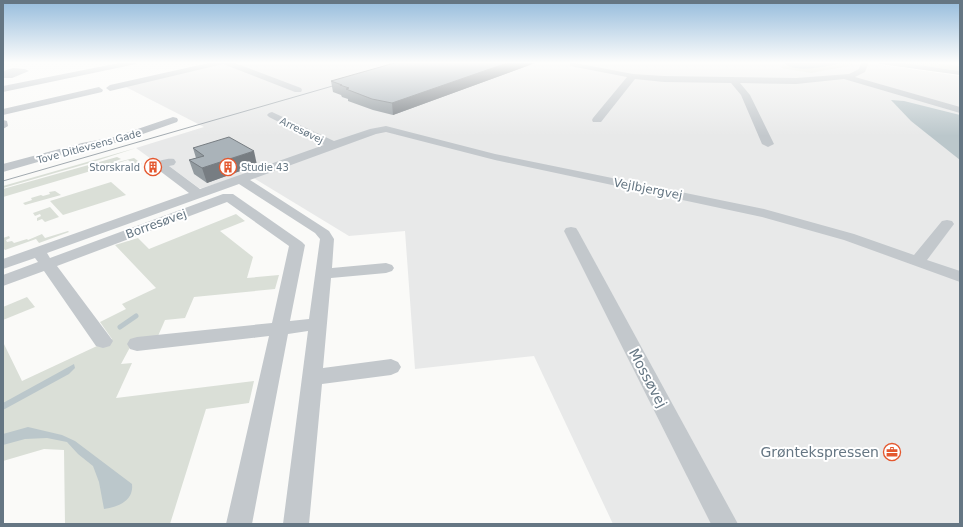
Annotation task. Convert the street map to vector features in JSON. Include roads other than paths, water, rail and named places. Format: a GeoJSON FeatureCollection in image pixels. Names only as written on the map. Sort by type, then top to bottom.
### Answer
{"type":"FeatureCollection","features":[{"type":"Feature","properties":{"kind":"street"},"geometry":{"type":"LineString","coordinates":[[3,89],[15,87]]}},
{"type":"Feature","properties":{"kind":"street"},"geometry":{"type":"LineString","coordinates":[[110,88],[114,87]]}},
{"type":"Feature","properties":{"kind":"street"},"geometry":{"type":"LineString","coordinates":[[289,87],[298,90]]}},
{"type":"Feature","properties":{"kind":"street"},"geometry":{"type":"LineString","coordinates":[[597,120],[624,87]]}},
{"type":"Feature","properties":{"kind":"street"},"geometry":{"type":"LineString","coordinates":[[738,87],[745,95],[768,144]]}},
{"type":"Feature","properties":{"kind":"street"},"geometry":{"type":"LineString","coordinates":[[878,87],[960,110]]}},
{"type":"Feature","properties":{"kind":"street"},"geometry":{"type":"LineString","coordinates":[[3,112],[85,95],[100,90]]}},
{"type":"Feature","properties":{"kind":"street","name":"Arresøvej"},"geometry":{"type":"LineString","coordinates":[[272,115],[333,145]]}},
{"type":"Feature","properties":{"kind":"street","name":"Tove Ditlevsens Gade"},"geometry":{"type":"LineString","coordinates":[[3,168],[82,146],[116,140],[173,120]]}},
{"type":"Feature","properties":{"kind":"street","name":"Vejlbjergvej"},"geometry":{"type":"LineString","coordinates":[[333,145],[374,131],[386,129],[495,157],[764,213],[849,237],[960,277]]}},
{"type":"Feature","properties":{"kind":"street","name":"Arresøvej"},"geometry":{"type":"LineString","coordinates":[[3,264],[42,258],[199,194],[333,145]]}},
{"type":"Feature","properties":{"kind":"street"},"geometry":{"type":"LineString","coordinates":[[170,162],[160,165],[199,194]]}},
{"type":"Feature","properties":{"kind":"street"},"geometry":{"type":"LineString","coordinates":[[240,179],[320,230],[326,236],[327,245],[324,274],[296,524]]}},
{"type":"Feature","properties":{"kind":"street","name":"Borresøvej"},"geometry":{"type":"LineString","coordinates":[[42,258],[228,197],[297,245],[239,524]]}},
{"type":"Feature","properties":{"kind":"street"},"geometry":{"type":"LineString","coordinates":[[260,220],[287,209]]}},
{"type":"Feature","properties":{"kind":"street"},"geometry":{"type":"LineString","coordinates":[[918,261],[947,224]]}},
{"type":"Feature","properties":{"kind":"street","name":"Mossøvej"},"geometry":{"type":"LineString","coordinates":[[571,231],[725,524]]}},
{"type":"Feature","properties":{"kind":"street"},"geometry":{"type":"LineString","coordinates":[[3,281],[42,258],[102,341]]}},
{"type":"Feature","properties":{"kind":"street"},"geometry":{"type":"LineString","coordinates":[[324,274],[386,268]]}},
{"type":"Feature","properties":{"kind":"street"},"geometry":{"type":"LineString","coordinates":[[137,344],[318,324]]}},
{"type":"Feature","properties":{"kind":"street"},"geometry":{"type":"LineString","coordinates":[[313,377],[392,367]]}},
{"type":"Feature","properties":{"kind":"waterway"},"geometry":{"type":"LineString","coordinates":[[120,327],[136,316]]}},
{"type":"Feature","properties":{"kind":"tram line"},"geometry":{"type":"LineString","coordinates":[[3,181],[331,87]]}},
{"type":"Feature","properties":{"kind":"place","name":"Storskrald"},"geometry":{"type":"Point","coordinates":[153,167]}},
{"type":"Feature","properties":{"kind":"place","name":"Studie 43"},"geometry":{"type":"Point","coordinates":[228,167]}},
{"type":"Feature","properties":{"kind":"place","name":"Grøntekspressen"},"geometry":{"type":"Point","coordinates":[892,452]}}]}
